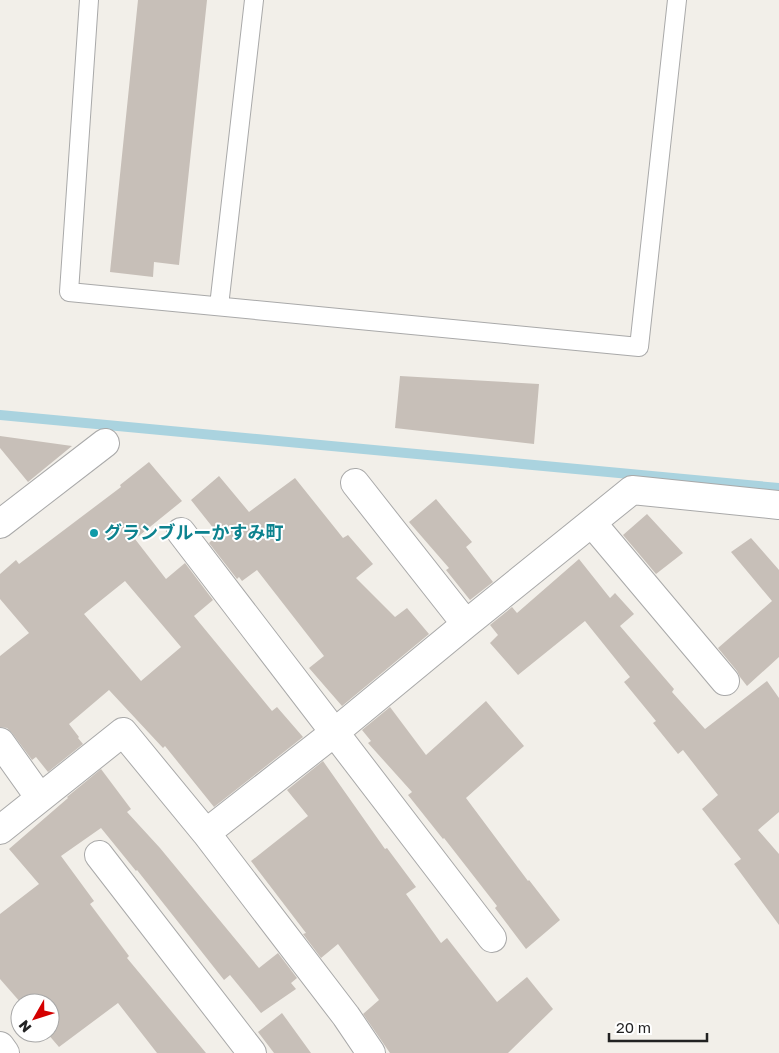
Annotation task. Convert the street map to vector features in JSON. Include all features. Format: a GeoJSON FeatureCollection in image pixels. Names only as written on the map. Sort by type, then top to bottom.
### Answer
{"type":"FeatureCollection","features":[{"type":"Feature","properties":{"kind":"street"},"geometry":{"type":"LineString","coordinates":[[0,524],[105,443]]}},
{"type":"Feature","properties":{"kind":"street"},"geometry":{"type":"LineString","coordinates":[[355,482],[466,624]]}},
{"type":"Feature","properties":{"kind":"street"},"geometry":{"type":"LineString","coordinates":[[206,833],[335,732],[632,490],[779,506]]}},
{"type":"Feature","properties":{"kind":"street"},"geometry":{"type":"LineString","coordinates":[[592,523],[726,681]]}},
{"type":"Feature","properties":{"kind":"street"},"geometry":{"type":"LineString","coordinates":[[181,532],[492,938]]}},
{"type":"Feature","properties":{"kind":"street"},"geometry":{"type":"LineString","coordinates":[[0,830],[123,732],[206,833],[340,1009],[371,1053]]}},
{"type":"Feature","properties":{"kind":"street"},"geometry":{"type":"LineString","coordinates":[[0,742],[40,798]]}},
{"type":"Feature","properties":{"kind":"street"},"geometry":{"type":"LineString","coordinates":[[99,855],[252,1053]]}},
{"type":"Feature","properties":{"kind":"street"},"geometry":{"type":"LineString","coordinates":[[0,1046],[6,1053]]}},
{"type":"Feature","properties":{"kind":"lane"},"geometry":{"type":"LineString","coordinates":[[88,0],[68,292],[639,347],[677,0]]}},
{"type":"Feature","properties":{"kind":"lane"},"geometry":{"type":"LineString","coordinates":[[218,306],[254,0]]}},
{"type":"Feature","properties":{"kind":"building"},"geometry":{"type":"Polygon","coordinates":[[[138,0],[207,0],[179,265],[154,262],[153,277],[110,272],[138,0]]]}},
{"type":"Feature","properties":{"kind":"building"},"geometry":{"type":"Polygon","coordinates":[[[400,376],[539,384],[534,444],[395,428],[400,376]]]}},
{"type":"Feature","properties":{"kind":"building"},"geometry":{"type":"Polygon","coordinates":[[[0,436],[72,446],[28,482],[0,448],[0,436]]]}},
{"type":"Feature","properties":{"kind":"building"},"geometry":{"type":"Polygon","coordinates":[[[149,462],[182,501],[135,539],[166,579],[185,563],[213,600],[194,616],[272,711],[277,707],[303,737],[214,807],[165,746],[163,748],[109,690],[69,724],[83,744],[48,772],[36,757],[32,760],[7,728],[0,727],[0,656],[29,633],[0,599],[0,574],[16,560],[19,564],[121,487],[120,485],[149,462]],[[125,581],[84,614],[141,681],[181,647],[125,581]]]}},
{"type":"Feature","properties":{"kind":"building"},"geometry":{"type":"Polygon","coordinates":[[[219,476],[249,512],[295,478],[343,538],[348,535],[373,564],[356,578],[395,617],[407,608],[429,634],[342,706],[309,668],[324,656],[257,570],[242,581],[239,577],[237,579],[209,543],[218,534],[191,500],[219,476]]]}},
{"type":"Feature","properties":{"kind":"building"},"geometry":{"type":"Polygon","coordinates":[[[436,499],[472,542],[466,547],[493,582],[470,600],[446,570],[449,568],[409,522],[436,499]]]}},
{"type":"Feature","properties":{"kind":"building"},"geometry":{"type":"Polygon","coordinates":[[[647,514],[683,553],[656,574],[623,535],[647,514]]]}},
{"type":"Feature","properties":{"kind":"building"},"geometry":{"type":"Polygon","coordinates":[[[751,538],[779,570],[779,657],[747,686],[718,648],[772,601],[731,552],[751,538]]]}},
{"type":"Feature","properties":{"kind":"building"},"geometry":{"type":"Polygon","coordinates":[[[579,559],[610,598],[615,593],[634,614],[620,626],[674,689],[672,692],[705,729],[767,681],[779,698],[779,812],[758,830],[779,854],[779,925],[734,864],[741,859],[702,809],[718,795],[683,750],[678,754],[653,723],[656,721],[624,682],[630,677],[585,621],[518,675],[490,643],[498,635],[490,625],[512,607],[517,613],[579,559]]]}},
{"type":"Feature","properties":{"kind":"building"},"geometry":{"type":"Polygon","coordinates":[[[486,701],[524,746],[466,798],[528,881],[560,920],[526,949],[495,908],[497,906],[408,795],[412,792],[368,743],[371,741],[362,730],[390,707],[426,755],[486,701]]]}},
{"type":"Feature","properties":{"kind":"building"},"geometry":{"type":"Polygon","coordinates":[[[323,761],[385,849],[387,848],[416,887],[406,894],[441,943],[447,938],[497,1002],[527,977],[553,1009],[508,1053],[390,1053],[363,1014],[379,1000],[338,944],[321,958],[303,934],[306,933],[251,861],[308,816],[287,790],[323,761]]]}},
{"type":"Feature","properties":{"kind":"building"},"geometry":{"type":"Polygon","coordinates":[[[101,769],[131,809],[127,812],[160,848],[259,968],[278,953],[297,978],[291,983],[296,989],[261,1013],[230,975],[224,980],[137,870],[101,828],[61,856],[94,901],[90,904],[129,956],[127,958],[206,1053],[157,1053],[118,1003],[59,1047],[56,1043],[60,1043],[60,993],[12,993],[0,979],[0,914],[39,884],[9,849],[101,769]]]}},
{"type":"Feature","properties":{"kind":"building"},"geometry":{"type":"Polygon","coordinates":[[[282,1013],[311,1053],[274,1053],[258,1032],[282,1013]]]}},
{"type":"Feature","properties":{"kind":"waterway"},"geometry":{"type":"LineString","coordinates":[[0,415],[779,488]]}},
{"type":"Feature","properties":{"kind":"place","name":"グランブルーかすみ町"},"geometry":{"type":"Point","coordinates":[94,533]}}]}
